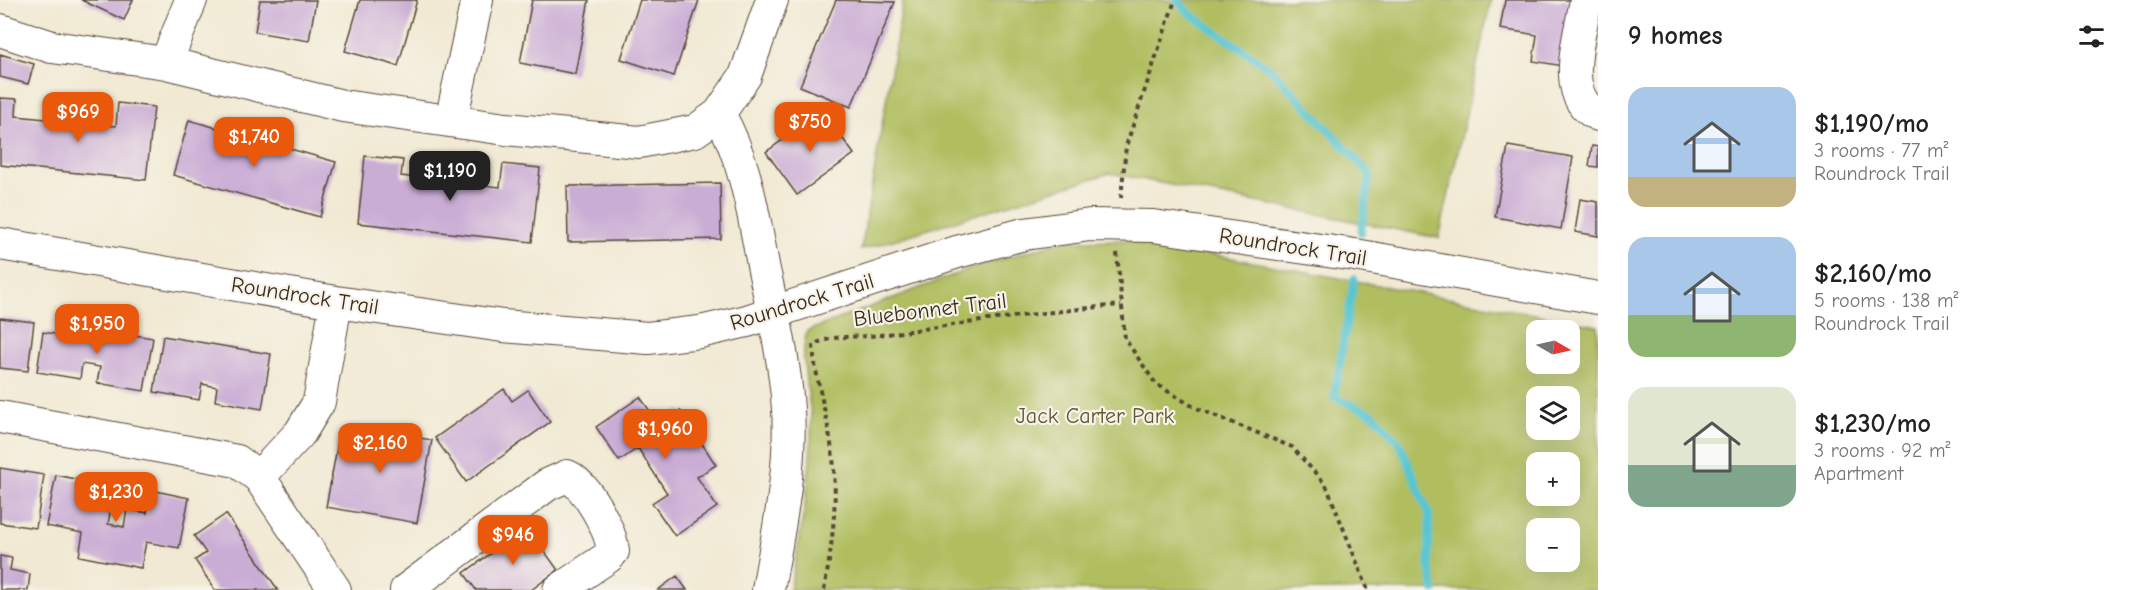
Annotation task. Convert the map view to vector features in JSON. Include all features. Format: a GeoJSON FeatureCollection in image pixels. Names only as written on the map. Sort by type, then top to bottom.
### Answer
{"type":"FeatureCollection","features":[{"type":"Feature","properties":{"kind":"street"},"geometry":{"type":"LineString","coordinates":[[166,63],[191,0]]}},
{"type":"Feature","properties":{"kind":"street"},"geometry":{"type":"LineString","coordinates":[[451,121],[477,0]]}},
{"type":"Feature","properties":{"kind":"street"},"geometry":{"type":"LineString","coordinates":[[0,30],[52,47],[166,63],[343,106],[451,121],[639,142],[695,131],[719,114],[745,76],[772,0]]}},
{"type":"Feature","properties":{"kind":"street"},"geometry":{"type":"LineString","coordinates":[[1586,0],[1576,82],[1586,108],[1598,115]]}},
{"type":"Feature","properties":{"kind":"street"},"geometry":{"type":"LineString","coordinates":[[719,114],[732,137],[752,208],[773,314],[788,410],[779,526],[768,590]]}},
{"type":"Feature","properties":{"kind":"street","name":"Roundrock Trail"},"geometry":{"type":"LineString","coordinates":[[0,244],[336,302],[503,326],[648,338],[700,332],[773,314],[957,252],[1024,234],[1059,227],[1110,224],[1153,226],[1355,255],[1598,298]]}},
{"type":"Feature","properties":{"kind":"street"},"geometry":{"type":"LineString","coordinates":[[259,477],[300,433],[319,402],[326,372],[336,302]]}},
{"type":"Feature","properties":{"kind":"street"},"geometry":{"type":"LineString","coordinates":[[0,417],[237,461],[259,477],[335,590]]}},
{"type":"Feature","properties":{"kind":"street"},"geometry":{"type":"LineString","coordinates":[[406,590],[547,485],[567,476],[578,481],[612,537],[613,551],[608,557],[559,590]]}},
{"type":"Feature","properties":{"kind":"path"},"geometry":{"type":"LineString","coordinates":[[1121,199],[1126,146],[1175,0]]}},
{"type":"Feature","properties":{"kind":"path"},"geometry":{"type":"LineString","coordinates":[[1118,248],[1125,339],[1156,384],[1194,407],[1292,447],[1326,485],[1368,590]]}},
{"type":"Feature","properties":{"kind":"path","name":"Bluebonnet Trail"},"geometry":{"type":"LineString","coordinates":[[824,590],[831,548],[834,496],[832,447],[813,345],[824,338],[856,338],[1043,312],[1121,305]]}},
{"type":"Feature","properties":{"kind":"green space"},"geometry":{"type":"Polygon","coordinates":[[[903,0],[1491,0],[1439,238],[1110,173],[861,250],[903,0]]]}},
{"type":"Feature","properties":{"kind":"green space","name":"Jack Carter Park"},"geometry":{"type":"Polygon","coordinates":[[[1134,240],[1566,320],[1526,320],[1526,374],[1580,374],[1580,323],[1598,326],[1598,590],[790,590],[810,461],[811,417],[804,353],[807,331],[972,268],[1062,241],[1134,240]]]}},
{"type":"Feature","properties":{"kind":"building"},"geometry":{"type":"Polygon","coordinates":[[[81,0],[133,0],[124,20],[81,0]]]}},
{"type":"Feature","properties":{"kind":"building"},"geometry":{"type":"Polygon","coordinates":[[[260,0],[316,0],[309,41],[255,32],[260,0]]]}},
{"type":"Feature","properties":{"kind":"building"},"geometry":{"type":"Polygon","coordinates":[[[360,0],[417,0],[398,66],[345,51],[360,0]]]}},
{"type":"Feature","properties":{"kind":"building"},"geometry":{"type":"Polygon","coordinates":[[[532,0],[589,0],[575,74],[520,63],[532,0]]]}},
{"type":"Feature","properties":{"kind":"building"},"geometry":{"type":"Polygon","coordinates":[[[640,0],[699,0],[674,76],[621,59],[640,0]]]}},
{"type":"Feature","properties":{"kind":"building"},"geometry":{"type":"Polygon","coordinates":[[[836,0],[895,2],[851,107],[800,86],[836,0]]]}},
{"type":"Feature","properties":{"kind":"building"},"geometry":{"type":"Polygon","coordinates":[[[1505,0],[1573,0],[1563,66],[1533,61],[1537,35],[1500,29],[1505,0]]]}},
{"type":"Feature","properties":{"kind":"building"},"geometry":{"type":"Polygon","coordinates":[[[0,54],[34,64],[28,84],[0,77],[0,54]]]}},
{"type":"Feature","properties":{"kind":"building"},"geometry":{"type":"Polygon","coordinates":[[[0,98],[17,99],[16,116],[116,126],[118,103],[154,107],[146,180],[0,165],[0,98]]]}},
{"type":"Feature","properties":{"kind":"building"},"geometry":{"type":"Polygon","coordinates":[[[823,111],[854,154],[797,195],[766,152],[823,111]]]}},
{"type":"Feature","properties":{"kind":"building"},"geometry":{"type":"Polygon","coordinates":[[[189,120],[336,162],[320,217],[173,175],[189,120]]]}},
{"type":"Feature","properties":{"kind":"building"},"geometry":{"type":"Polygon","coordinates":[[[1508,146],[1573,157],[1561,229],[1495,217],[1508,146]]]}},
{"type":"Feature","properties":{"kind":"building"},"geometry":{"type":"Polygon","coordinates":[[[1592,146],[1598,147],[1598,167],[1589,166],[1592,146]]]}},
{"type":"Feature","properties":{"kind":"building"},"geometry":{"type":"Polygon","coordinates":[[[365,156],[403,160],[401,176],[500,187],[503,164],[540,168],[532,242],[358,223],[365,156]]]}},
{"type":"Feature","properties":{"kind":"building"},"geometry":{"type":"Polygon","coordinates":[[[720,183],[721,239],[568,242],[567,186],[720,183]]]}},
{"type":"Feature","properties":{"kind":"building"},"geometry":{"type":"Polygon","coordinates":[[[1580,199],[1598,202],[1598,236],[1575,232],[1580,199]]]}},
{"type":"Feature","properties":{"kind":"building"},"geometry":{"type":"Polygon","coordinates":[[[0,318],[34,322],[28,371],[0,368],[0,318]]]}},
{"type":"Feature","properties":{"kind":"building"},"geometry":{"type":"Polygon","coordinates":[[[62,323],[153,338],[144,391],[97,383],[100,367],[82,364],[80,379],[37,372],[43,332],[60,335],[62,323]]]}},
{"type":"Feature","properties":{"kind":"building"},"geometry":{"type":"Polygon","coordinates":[[[163,336],[271,354],[262,409],[215,401],[217,387],[202,384],[199,400],[154,392],[163,336]]]}},
{"type":"Feature","properties":{"kind":"building"},"geometry":{"type":"Polygon","coordinates":[[[504,389],[512,401],[528,390],[550,422],[466,482],[435,438],[504,389]]]}},
{"type":"Feature","properties":{"kind":"building"},"geometry":{"type":"Polygon","coordinates":[[[640,397],[659,424],[680,410],[716,465],[697,477],[717,507],[675,536],[652,503],[667,493],[638,448],[619,461],[596,427],[640,397]]]}},
{"type":"Feature","properties":{"kind":"building"},"geometry":{"type":"Polygon","coordinates":[[[350,426],[432,440],[417,523],[326,507],[338,442],[347,443],[350,426]]]}},
{"type":"Feature","properties":{"kind":"building"},"geometry":{"type":"Polygon","coordinates":[[[0,468],[44,475],[36,528],[0,523],[0,468]]]}},
{"type":"Feature","properties":{"kind":"building"},"geometry":{"type":"Polygon","coordinates":[[[56,475],[95,483],[91,504],[111,508],[108,524],[124,527],[127,509],[147,513],[151,490],[189,498],[179,548],[146,542],[141,568],[79,556],[83,533],[46,526],[56,475]]]}},
{"type":"Feature","properties":{"kind":"building"},"geometry":{"type":"Polygon","coordinates":[[[226,514],[278,590],[215,590],[195,560],[206,553],[194,536],[226,514]]]}},
{"type":"Feature","properties":{"kind":"building"},"geometry":{"type":"Polygon","coordinates":[[[527,527],[558,570],[531,590],[476,590],[464,573],[527,527]]]}},
{"type":"Feature","properties":{"kind":"building"},"geometry":{"type":"Polygon","coordinates":[[[0,556],[12,558],[10,570],[30,574],[28,590],[0,590],[0,556]]]}},
{"type":"Feature","properties":{"kind":"building"},"geometry":{"type":"Polygon","coordinates":[[[677,576],[687,590],[658,590],[677,576]]]}},
{"type":"Feature","properties":{"kind":"waterway"},"geometry":{"type":"LineString","coordinates":[[1177,0],[1189,13],[1272,70],[1370,174],[1361,232]]}},
{"type":"Feature","properties":{"kind":"waterway"},"geometry":{"type":"LineString","coordinates":[[1354,279],[1334,397],[1373,414],[1400,444],[1429,514],[1429,564],[1434,590]]}}]}
